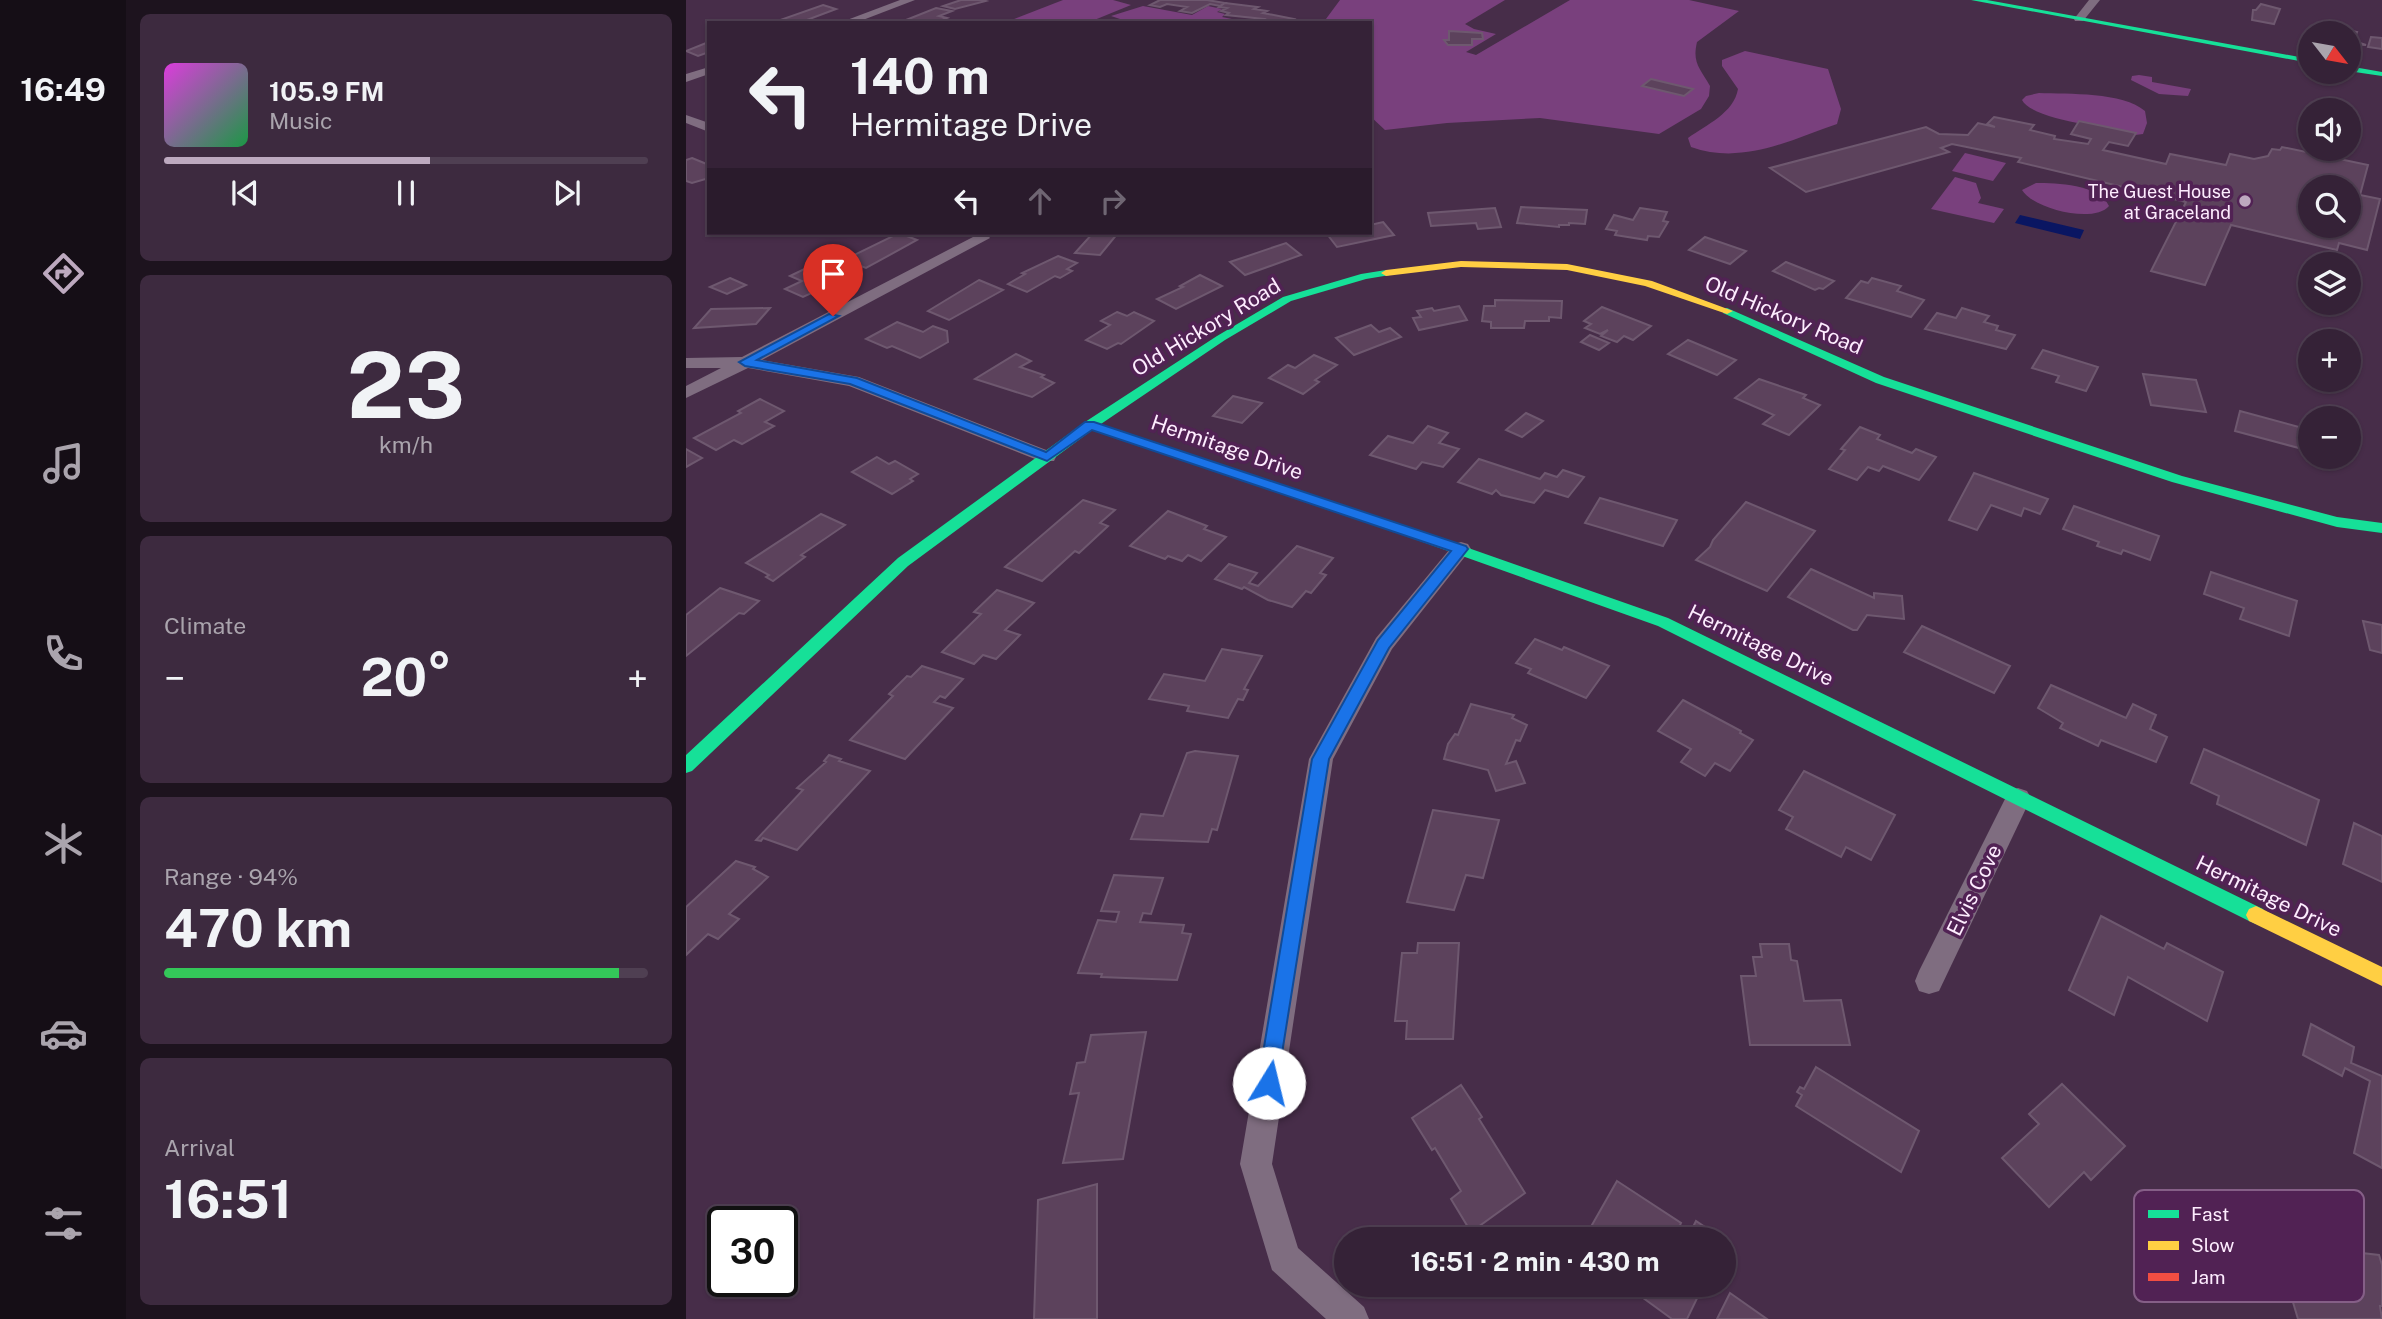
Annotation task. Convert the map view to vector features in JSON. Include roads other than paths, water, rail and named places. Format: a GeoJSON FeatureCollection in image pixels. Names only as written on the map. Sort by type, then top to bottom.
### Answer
{"type":"FeatureCollection","features":[{"type":"Feature","properties":{"kind":"street"},"geometry":{"type":"LineString","coordinates":[[850,21],[910,0]]}},
{"type":"Feature","properties":{"kind":"street"},"geometry":{"type":"LineString","coordinates":[[1975,0],[2298,59]]}},
{"type":"Feature","properties":{"kind":"street"},"geometry":{"type":"LineString","coordinates":[[2079,19],[2095,0]]}},
{"type":"Feature","properties":{"kind":"street"},"geometry":{"type":"LineString","coordinates":[[2361,70],[2382,74]]}},
{"type":"Feature","properties":{"kind":"street"},"geometry":{"type":"LineString","coordinates":[[686,78],[707,71]]}},
{"type":"Feature","properties":{"kind":"street"},"geometry":{"type":"LineString","coordinates":[[686,119],[707,127]]}},
{"type":"Feature","properties":{"kind":"street"},"geometry":{"type":"LineString","coordinates":[[686,393],[980,235]]}},
{"type":"Feature","properties":{"kind":"street","name":"Old Hickory Road"},"geometry":{"type":"LineString","coordinates":[[686,766],[903,562],[1090,425],[1221,338],[1287,299],[1365,276],[1461,264],[1567,267],[1647,283],[1730,312],[1880,380],[2177,479],[2337,522],[2382,528]]}},
{"type":"Feature","properties":{"kind":"street"},"geometry":{"type":"LineString","coordinates":[[686,363],[745,362],[853,381],[1047,457]]}},
{"type":"Feature","properties":{"kind":"street","name":"Hermitage Drive"},"geometry":{"type":"LineString","coordinates":[[1090,425],[1461,549],[1663,622],[2382,977]]}},
{"type":"Feature","properties":{"kind":"street"},"geometry":{"type":"LineString","coordinates":[[1352,1319],[1284,1258],[1256,1164],[1321,759],[1384,644],[1461,549]]}},
{"type":"Feature","properties":{"kind":"street","name":"Elvis Cove"},"geometry":{"type":"LineString","coordinates":[[1929,981],[2018,799]]}},
{"type":"Feature","properties":{"kind":"place","name":"The Guest House at Graceland"},"geometry":{"type":"Point","coordinates":[2245,201]}}]}
